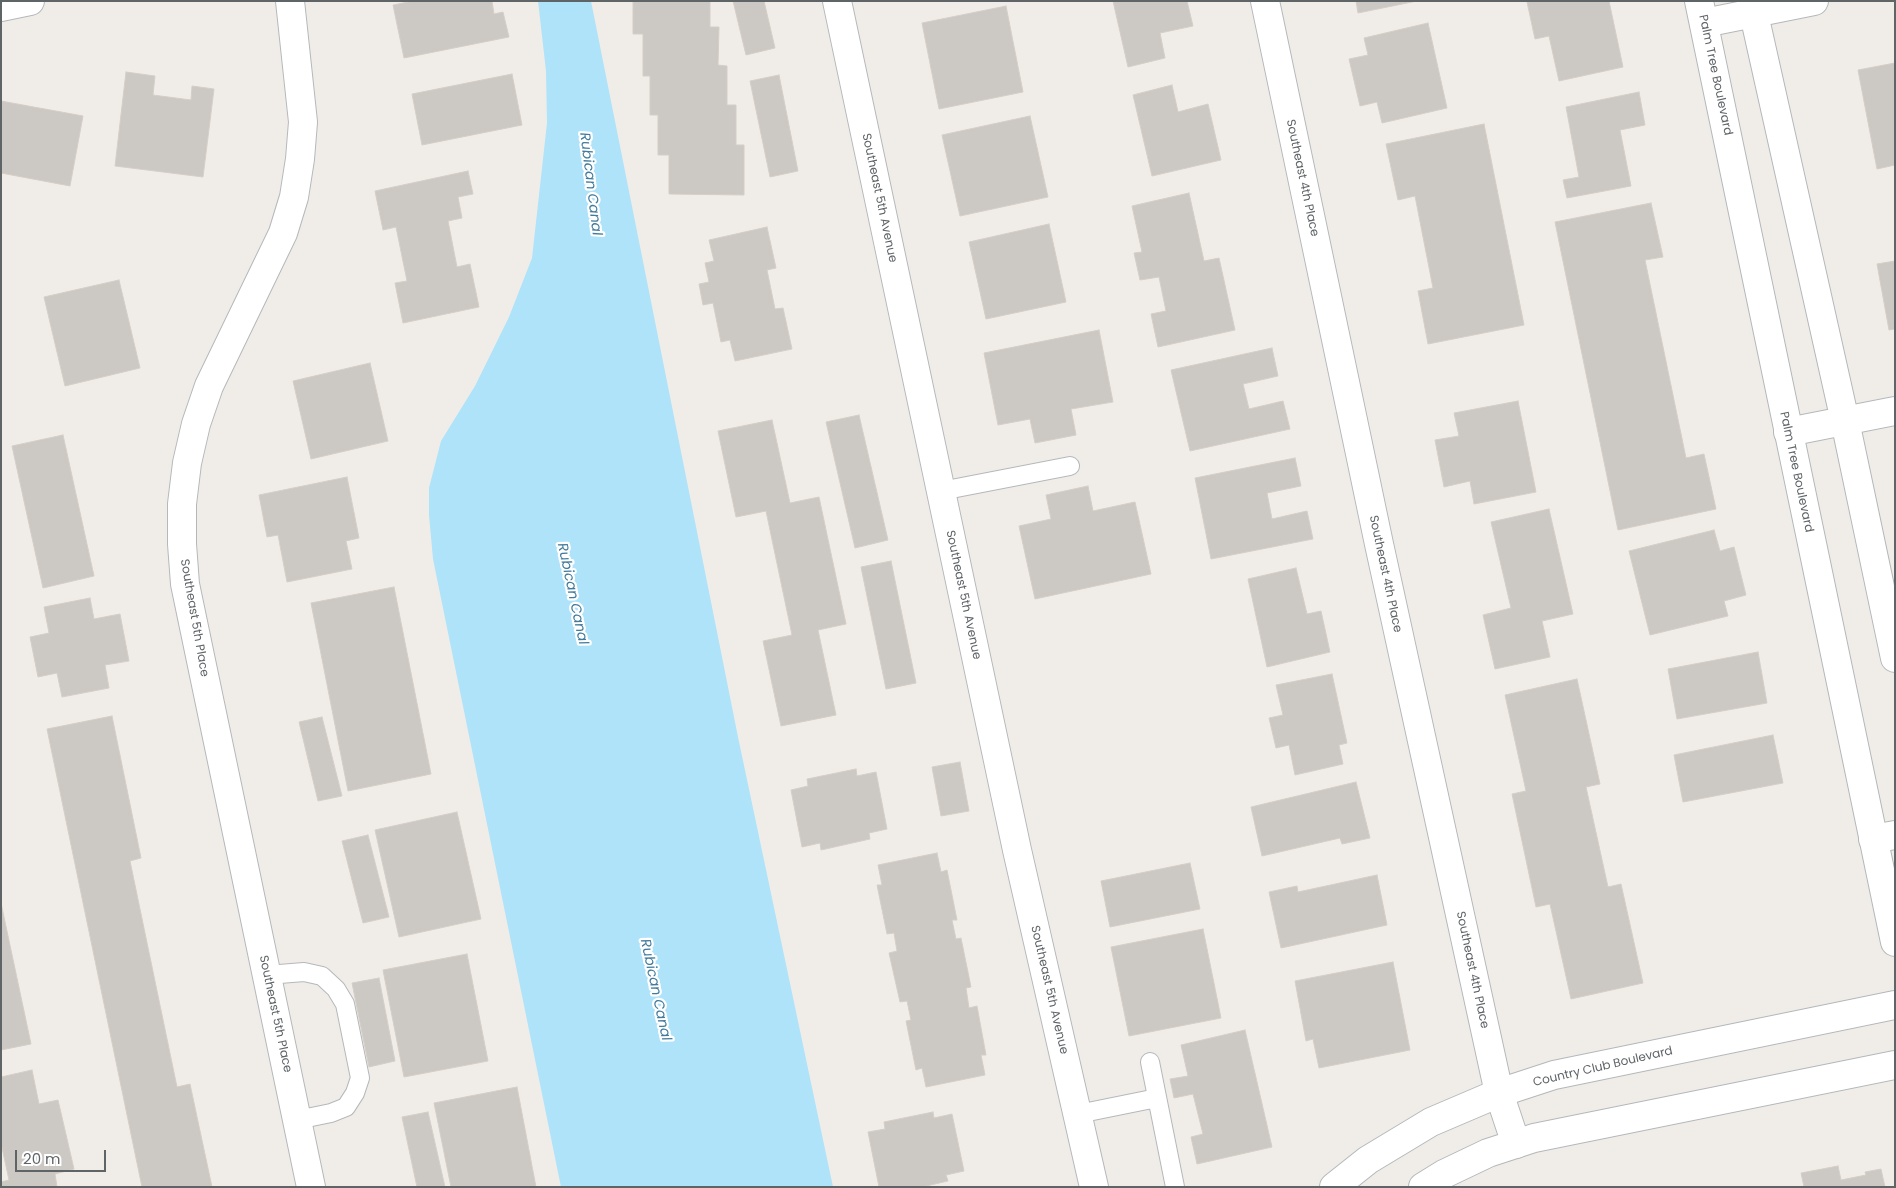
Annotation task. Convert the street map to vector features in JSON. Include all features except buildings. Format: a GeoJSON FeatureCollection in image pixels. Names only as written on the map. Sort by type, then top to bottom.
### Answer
{"type":"FeatureCollection","features":[{"type":"Feature","properties":{"kind":"street"},"geometry":{"type":"LineString","coordinates":[[1,7],[30,1]]}},
{"type":"Feature","properties":{"kind":"street","name":"Southeast 5th Place"},"geometry":{"type":"LineString","coordinates":[[290,1],[304,122],[294,197],[283,232],[209,386],[196,424],[187,464],[182,512],[182,544],[185,584],[311,1187]]}},
{"type":"Feature","properties":{"kind":"street","name":"Southeast 5th Avenue"},"geometry":{"type":"LineString","coordinates":[[837,1],[1017,850],[1094,1187]]}},
{"type":"Feature","properties":{"kind":"street","name":"Southeast 4th Place"},"geometry":{"type":"LineString","coordinates":[[1265,1],[1379,544],[1499,1093],[1516,1144]]}},
{"type":"Feature","properties":{"kind":"street"},"geometry":{"type":"LineString","coordinates":[[1702,12],[1814,1]]}},
{"type":"Feature","properties":{"kind":"street"},"geometry":{"type":"LineString","coordinates":[[1753,8],[1845,421],[1895,658]]}},
{"type":"Feature","properties":{"kind":"street","name":"Palm Tree Boulevard"},"geometry":{"type":"LineString","coordinates":[[1702,12],[1788,432],[1884,837],[1895,942]]}},
{"type":"Feature","properties":{"kind":"street"},"geometry":{"type":"LineString","coordinates":[[1788,432],[1895,411]]}},
{"type":"Feature","properties":{"kind":"street","name":"Country Club Boulevard"},"geometry":{"type":"LineString","coordinates":[[1334,1187],[1368,1160],[1431,1122],[1499,1093],[1554,1075],[1895,1005]]}},
{"type":"Feature","properties":{"kind":"street"},"geometry":{"type":"LineString","coordinates":[[1423,1187],[1444,1174],[1488,1153],[1534,1138],[1895,1065]]}},
{"type":"Feature","properties":{"kind":"lane"},"geometry":{"type":"LineString","coordinates":[[941,491],[1070,466]]}},
{"type":"Feature","properties":{"kind":"lane"},"geometry":{"type":"LineString","coordinates":[[267,976],[304,972],[322,976],[336,989],[345,1004],[360,1078],[355,1093],[346,1107],[331,1114],[298,1120]]}},
{"type":"Feature","properties":{"kind":"lane"},"geometry":{"type":"LineString","coordinates":[[1150,1062],[1175,1187]]}},
{"type":"Feature","properties":{"kind":"lane"},"geometry":{"type":"LineString","coordinates":[[1078,1114],[1157,1098]]}},
{"type":"Feature","properties":{"kind":"water","name":"Rubican Canal"},"geometry":{"type":"Polygon","coordinates":[[[538,1],[591,1],[738,737],[833,1187],[561,1187],[433,559],[429,515],[429,488],[441,441],[475,386],[509,317],[532,258],[547,123],[546,71],[538,1]]]}}]}
